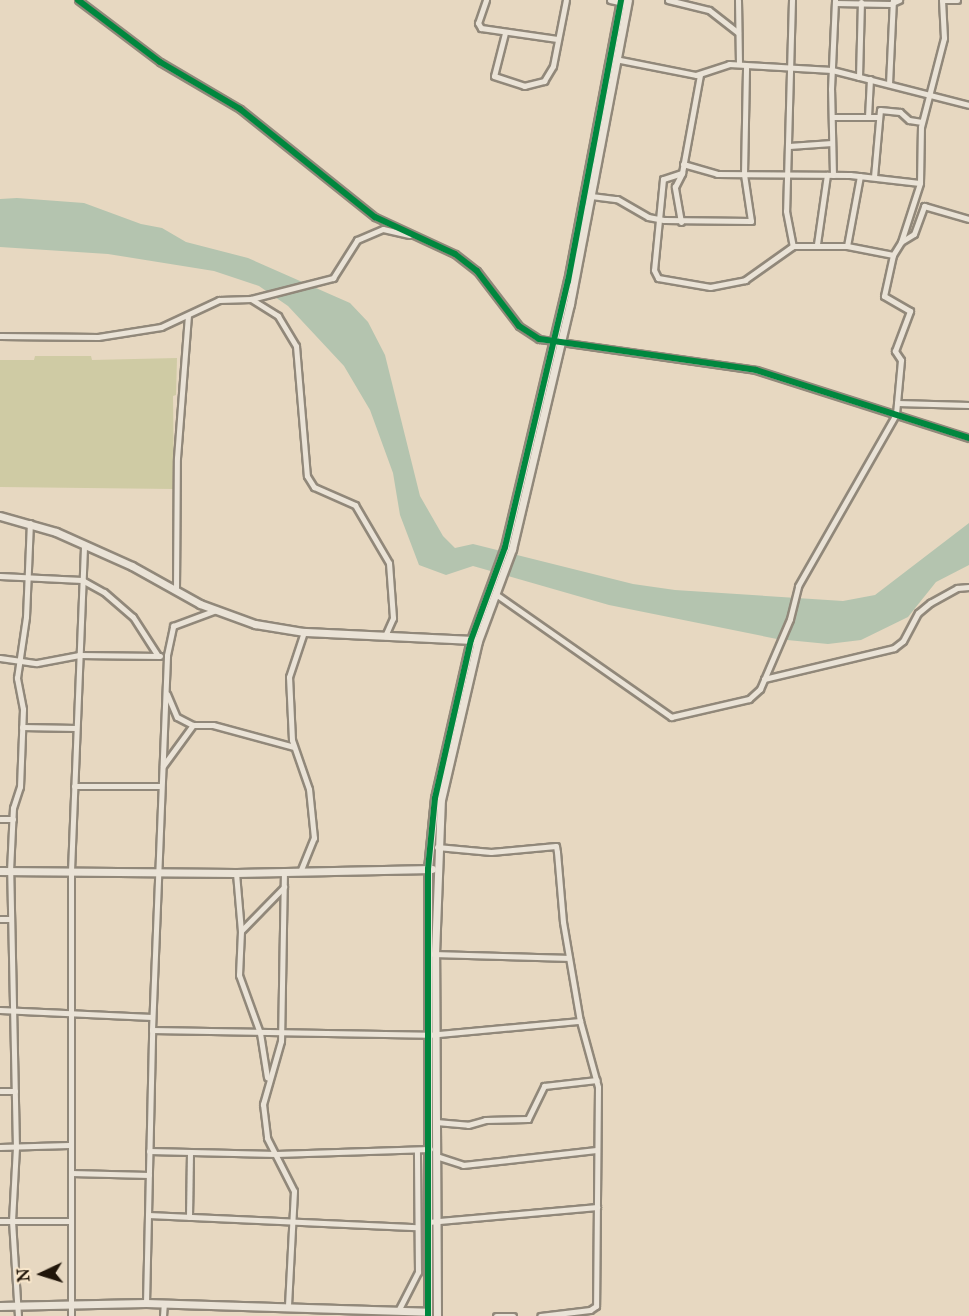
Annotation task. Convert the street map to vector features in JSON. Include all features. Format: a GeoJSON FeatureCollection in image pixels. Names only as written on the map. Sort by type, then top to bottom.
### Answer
{"type":"FeatureCollection","features":[{"type":"Feature","properties":{"kind":"street"},"geometry":{"type":"LineString","coordinates":[[78,0],[160,62],[240,109],[375,217],[426,238],[477,271],[528,334],[552,342],[756,370],[969,438]]}},
{"type":"Feature","properties":{"kind":"street"},"geometry":{"type":"LineString","coordinates":[[486,0],[479,26],[505,33],[557,39]]}},
{"type":"Feature","properties":{"kind":"street"},"geometry":{"type":"LineString","coordinates":[[505,33],[494,76],[524,86],[538,84],[550,74],[566,0]]}},
{"type":"Feature","properties":{"kind":"street"},"geometry":{"type":"LineString","coordinates":[[610,0],[624,2]]}},
{"type":"Feature","properties":{"kind":"street"},"geometry":{"type":"LineString","coordinates":[[668,0],[688,2],[709,10],[738,33]]}},
{"type":"Feature","properties":{"kind":"street"},"geometry":{"type":"LineString","coordinates":[[738,0],[740,64]]}},
{"type":"Feature","properties":{"kind":"street"},"geometry":{"type":"LineString","coordinates":[[792,0],[786,211],[793,246]]}},
{"type":"Feature","properties":{"kind":"street"},"geometry":{"type":"LineString","coordinates":[[497,595],[671,717],[736,705],[749,699],[764,679],[790,619],[798,586],[896,414],[901,360],[895,351],[910,311],[884,296],[893,255],[901,242],[920,183],[922,122],[931,95],[944,38],[942,0],[957,0]]}},
{"type":"Feature","properties":{"kind":"street"},"geometry":{"type":"LineString","coordinates":[[817,244],[830,175],[835,1],[895,1],[889,84]]}},
{"type":"Feature","properties":{"kind":"street"},"geometry":{"type":"LineString","coordinates":[[437,1316],[432,1222],[432,868],[435,798],[475,640],[500,576],[508,548],[560,343],[591,196],[624,2]]}},
{"type":"Feature","properties":{"kind":"street"},"geometry":{"type":"LineString","coordinates":[[508,548],[574,251],[624,2]]}},
{"type":"Feature","properties":{"kind":"street"},"geometry":{"type":"LineString","coordinates":[[859,77],[861,2]]}},
{"type":"Feature","properties":{"kind":"street"},"geometry":{"type":"LineString","coordinates":[[615,59],[700,75],[721,65],[740,64],[832,70],[969,105]]}},
{"type":"Feature","properties":{"kind":"street"},"geometry":{"type":"LineString","coordinates":[[591,196],[617,199],[648,217],[660,220],[751,221],[744,174],[746,66]]}},
{"type":"Feature","properties":{"kind":"street"},"geometry":{"type":"LineString","coordinates":[[681,222],[675,187],[682,173],[700,75]]}},
{"type":"Feature","properties":{"kind":"street"},"geometry":{"type":"LineString","coordinates":[[868,117],[870,80]]}},
{"type":"Feature","properties":{"kind":"street"},"geometry":{"type":"LineString","coordinates":[[874,177],[880,110],[897,111],[909,120],[922,122]]}},
{"type":"Feature","properties":{"kind":"street"},"geometry":{"type":"LineString","coordinates":[[832,117],[879,117]]}},
{"type":"Feature","properties":{"kind":"street"},"geometry":{"type":"LineString","coordinates":[[789,146],[832,143]]}},
{"type":"Feature","properties":{"kind":"street"},"geometry":{"type":"LineString","coordinates":[[683,164],[717,174],[860,176],[920,183]]}},
{"type":"Feature","properties":{"kind":"street"},"geometry":{"type":"LineString","coordinates":[[682,173],[663,179],[654,270],[658,278],[710,287],[745,280],[793,246],[817,244],[847,246],[893,255]]}},
{"type":"Feature","properties":{"kind":"street"},"geometry":{"type":"LineString","coordinates":[[847,246],[860,176]]}},
{"type":"Feature","properties":{"kind":"street"},"geometry":{"type":"LineString","coordinates":[[901,242],[914,234],[924,206],[969,219]]}},
{"type":"Feature","properties":{"kind":"street"},"geometry":{"type":"LineString","coordinates":[[0,336],[98,337],[161,327],[219,300],[251,299],[333,278],[357,240],[382,229],[426,238]]}},
{"type":"Feature","properties":{"kind":"street"},"geometry":{"type":"LineString","coordinates":[[251,299],[278,316],[296,346],[307,476],[314,487],[355,505],[389,563],[393,618],[385,636]]}},
{"type":"Feature","properties":{"kind":"street"},"geometry":{"type":"LineString","coordinates":[[176,589],[177,458],[188,316]]}},
{"type":"Feature","properties":{"kind":"street"},"geometry":{"type":"LineString","coordinates":[[897,403],[969,405]]}},
{"type":"Feature","properties":{"kind":"street"},"geometry":{"type":"LineString","coordinates":[[0,516],[30,523],[84,544],[216,610],[255,624],[304,632],[475,640]]}},
{"type":"Feature","properties":{"kind":"street"},"geometry":{"type":"LineString","coordinates":[[18,1316],[12,1221],[16,1148],[10,871],[13,819],[20,787],[22,727],[18,662],[26,617],[30,523]]}},
{"type":"Feature","properties":{"kind":"street"},"geometry":{"type":"LineString","coordinates":[[71,1316],[70,871],[84,544]]}},
{"type":"Feature","properties":{"kind":"street"},"geometry":{"type":"LineString","coordinates":[[0,576],[26,575],[82,580],[104,592],[133,616],[158,656]]}},
{"type":"Feature","properties":{"kind":"street"},"geometry":{"type":"LineString","coordinates":[[0,1306],[164,1303],[428,1314],[428,1242],[432,1222],[428,1191],[436,1122],[432,1034],[435,954],[432,868],[437,847],[441,800],[475,640],[497,595],[500,576]]}},
{"type":"Feature","properties":{"kind":"street"},"geometry":{"type":"LineString","coordinates":[[764,679],[894,648],[903,641],[918,613],[930,603],[957,588],[969,587]]}},
{"type":"Feature","properties":{"kind":"street"},"geometry":{"type":"LineString","coordinates":[[146,1303],[152,1017],[167,656],[173,627],[216,610]]}},
{"type":"Feature","properties":{"kind":"street"},"geometry":{"type":"LineString","coordinates":[[300,872],[314,838],[309,789],[294,747],[289,677],[304,632]]}},
{"type":"Feature","properties":{"kind":"street"},"geometry":{"type":"LineString","coordinates":[[0,657],[18,662],[48,663],[80,655],[167,656]]}},
{"type":"Feature","properties":{"kind":"street"},"geometry":{"type":"LineString","coordinates":[[166,690],[177,717],[193,725],[213,725],[294,747]]}},
{"type":"Feature","properties":{"kind":"street"},"geometry":{"type":"LineString","coordinates":[[162,767],[193,725]]}},
{"type":"Feature","properties":{"kind":"street"},"geometry":{"type":"LineString","coordinates":[[22,727],[76,728]]}},
{"type":"Feature","properties":{"kind":"street"},"geometry":{"type":"LineString","coordinates":[[74,786],[161,786]]}},
{"type":"Feature","properties":{"kind":"street"},"geometry":{"type":"LineString","coordinates":[[0,819],[13,819]]}},
{"type":"Feature","properties":{"kind":"street"},"geometry":{"type":"LineString","coordinates":[[437,847],[491,852],[556,846],[569,958],[580,1021],[597,1080],[596,1306],[594,1309],[540,1316]]}},
{"type":"Feature","properties":{"kind":"street"},"geometry":{"type":"LineString","coordinates":[[0,871],[236,873],[432,868]]}},
{"type":"Feature","properties":{"kind":"street"},"geometry":{"type":"LineString","coordinates":[[267,1078],[280,1049],[284,872]]}},
{"type":"Feature","properties":{"kind":"street"},"geometry":{"type":"LineString","coordinates":[[236,873],[241,931],[239,975],[260,1033],[267,1078],[263,1122],[276,1154],[293,1185],[288,1307]]}},
{"type":"Feature","properties":{"kind":"street"},"geometry":{"type":"LineString","coordinates":[[241,931],[284,887]]}},
{"type":"Feature","properties":{"kind":"street"},"geometry":{"type":"LineString","coordinates":[[0,919],[11,919]]}},
{"type":"Feature","properties":{"kind":"street"},"geometry":{"type":"LineString","coordinates":[[435,954],[569,958]]}},
{"type":"Feature","properties":{"kind":"street"},"geometry":{"type":"LineString","coordinates":[[0,1010],[152,1017]]}},
{"type":"Feature","properties":{"kind":"street"},"geometry":{"type":"LineString","coordinates":[[152,1030],[432,1034],[580,1021]]}},
{"type":"Feature","properties":{"kind":"street"},"geometry":{"type":"LineString","coordinates":[[436,1122],[468,1125],[485,1120],[528,1119],[544,1086],[597,1080]]}},
{"type":"Feature","properties":{"kind":"street"},"geometry":{"type":"LineString","coordinates":[[0,1091],[15,1091]]}},
{"type":"Feature","properties":{"kind":"street"},"geometry":{"type":"LineString","coordinates":[[0,1147],[69,1145]]}},
{"type":"Feature","properties":{"kind":"street"},"geometry":{"type":"LineString","coordinates":[[149,1151],[276,1154],[417,1150],[433,1152],[463,1165],[596,1150]]}},
{"type":"Feature","properties":{"kind":"street"},"geometry":{"type":"LineString","coordinates":[[398,1311],[417,1278],[417,1150]]}},
{"type":"Feature","properties":{"kind":"street"},"geometry":{"type":"LineString","coordinates":[[189,1217],[190,1152]]}},
{"type":"Feature","properties":{"kind":"street"},"geometry":{"type":"LineString","coordinates":[[71,1173],[149,1175]]}},
{"type":"Feature","properties":{"kind":"street"},"geometry":{"type":"LineString","coordinates":[[418,1191],[428,1191]]}},
{"type":"Feature","properties":{"kind":"street"},"geometry":{"type":"LineString","coordinates":[[432,1222],[597,1207]]}},
{"type":"Feature","properties":{"kind":"street"},"geometry":{"type":"LineString","coordinates":[[148,1215],[417,1227]]}},
{"type":"Feature","properties":{"kind":"street"},"geometry":{"type":"LineString","coordinates":[[0,1221],[70,1221]]}},
{"type":"Feature","properties":{"kind":"street"},"geometry":{"type":"LineString","coordinates":[[418,1243],[428,1242]]}},
{"type":"Feature","properties":{"kind":"street"},"geometry":{"type":"LineString","coordinates":[[163,1316],[164,1303]]}},
{"type":"Feature","properties":{"kind":"street"},"geometry":{"type":"LineString","coordinates":[[496,1316],[513,1316]]}},
{"type":"Feature","properties":{"kind":"shaded area"},"geometry":{"type":"Polygon","coordinates":[[[17,198],[84,203],[141,224],[162,228],[186,242],[248,258],[350,303],[368,322],[385,355],[420,496],[443,536],[455,548],[473,544],[633,584],[675,590],[843,601],[875,595],[969,523],[969,565],[936,582],[908,617],[861,640],[828,644],[777,639],[609,605],[473,566],[446,575],[419,565],[400,515],[393,473],[370,410],[344,366],[288,306],[259,286],[214,271],[108,254],[0,247],[0,199],[17,198]]]}},
{"type":"Feature","properties":{"kind":"shaded area"},"geometry":{"type":"Polygon","coordinates":[[[35,356],[91,356],[92,360],[177,358],[176,395],[173,396],[174,489],[0,487],[0,360],[34,360],[35,356]]]}},
{"type":"Feature","properties":{"kind":"cycle path"},"geometry":{"type":"LineString","coordinates":[[78,0],[160,62],[240,109],[375,217],[455,254],[477,271],[519,326],[539,339],[756,370],[969,438]]}},
{"type":"Feature","properties":{"kind":"cycle path"},"geometry":{"type":"LineString","coordinates":[[428,1316],[428,869],[435,798],[471,640],[505,547],[568,281],[621,0]]}}]}
